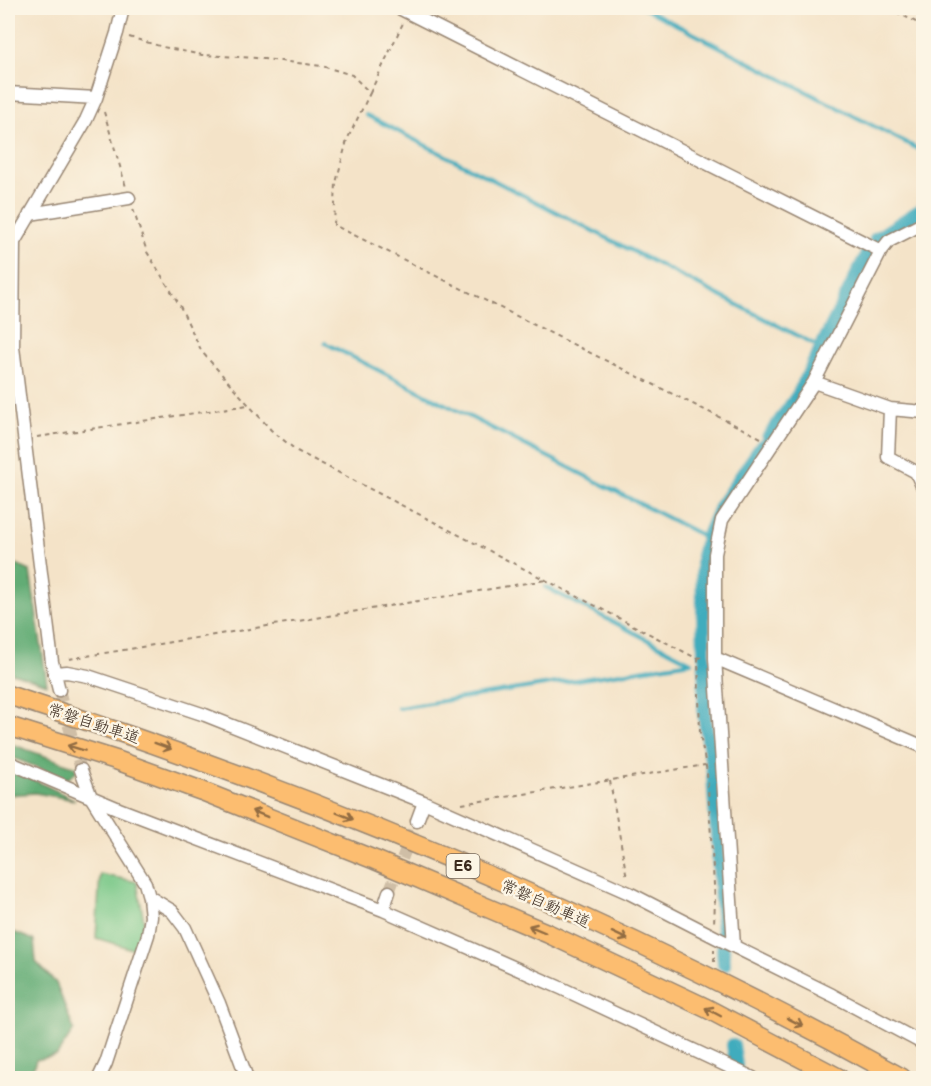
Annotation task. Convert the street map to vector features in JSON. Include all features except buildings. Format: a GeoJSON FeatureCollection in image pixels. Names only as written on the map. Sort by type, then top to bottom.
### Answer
{"type":"FeatureCollection","features":[{"type":"Feature","properties":{"kind":"highway","name":"常磐自動車道"},"geometry":{"type":"LineString","coordinates":[[8,695],[124,732],[385,832],[560,908],[715,980],[902,1078]]}},
{"type":"Feature","properties":{"kind":"highway","name":"常磐自動車道"},"geometry":{"type":"LineString","coordinates":[[8,726],[116,760],[202,791],[375,860],[549,934],[706,1008],[839,1078]]}},
{"type":"Feature","properties":{"kind":"street"},"geometry":{"type":"LineString","coordinates":[[58,690],[53,668],[33,502],[10,347],[14,242],[86,120],[96,98],[123,8]]}},
{"type":"Feature","properties":{"kind":"street"},"geometry":{"type":"LineString","coordinates":[[404,10],[881,251]]}},
{"type":"Feature","properties":{"kind":"street"},"geometry":{"type":"LineString","coordinates":[[8,93],[96,98]]}},
{"type":"Feature","properties":{"kind":"street"},"geometry":{"type":"LineString","coordinates":[[30,213],[129,198]]}},
{"type":"Feature","properties":{"kind":"street"},"geometry":{"type":"LineString","coordinates":[[734,946],[715,658],[715,554],[722,520],[814,382],[881,251],[889,241],[924,223]]}},
{"type":"Feature","properties":{"kind":"street"},"geometry":{"type":"LineString","coordinates":[[814,382],[890,409],[924,412]]}},
{"type":"Feature","properties":{"kind":"street"},"geometry":{"type":"LineString","coordinates":[[890,409],[888,457],[916,472],[924,490]]}},
{"type":"Feature","properties":{"kind":"street"},"geometry":{"type":"LineString","coordinates":[[715,658],[924,747]]}},
{"type":"Feature","properties":{"kind":"street"},"geometry":{"type":"LineString","coordinates":[[53,668],[88,676],[206,715],[438,808],[629,893],[924,1044]]}},
{"type":"Feature","properties":{"kind":"street"},"geometry":{"type":"LineString","coordinates":[[8,762],[91,797],[383,910],[563,989],[753,1078]]}},
{"type":"Feature","properties":{"kind":"street"},"geometry":{"type":"LineString","coordinates":[[81,770],[91,797],[139,870],[149,897],[151,917],[148,935],[99,1078]]}},
{"type":"Feature","properties":{"kind":"street"},"geometry":{"type":"LineString","coordinates":[[417,821],[424,802]]}},
{"type":"Feature","properties":{"kind":"street"},"geometry":{"type":"LineString","coordinates":[[383,910],[389,892]]}},
{"type":"Feature","properties":{"kind":"street"},"geometry":{"type":"LineString","coordinates":[[149,897],[172,911],[185,928],[219,1003],[247,1078]]}},
{"type":"Feature","properties":{"kind":"path"},"geometry":{"type":"LineString","coordinates":[[888,8],[924,26]]}},
{"type":"Feature","properties":{"kind":"path"},"geometry":{"type":"LineString","coordinates":[[404,10],[370,93],[347,140],[336,183],[334,225],[773,444]]}},
{"type":"Feature","properties":{"kind":"path"},"geometry":{"type":"LineString","coordinates":[[117,33],[163,47],[202,55],[256,58],[322,66],[352,75],[370,93]]}},
{"type":"Feature","properties":{"kind":"path"},"geometry":{"type":"LineString","coordinates":[[96,98],[103,108],[147,252],[178,304],[202,352],[271,430],[297,450],[694,657],[715,658]]}},
{"type":"Feature","properties":{"kind":"path"},"geometry":{"type":"LineString","coordinates":[[24,439],[248,405]]}},
{"type":"Feature","properties":{"kind":"path"},"geometry":{"type":"LineString","coordinates":[[53,668],[545,580]]}},
{"type":"Feature","properties":{"kind":"path"},"geometry":{"type":"LineString","coordinates":[[698,657],[700,734],[705,765],[715,901],[715,937]]}},
{"type":"Feature","properties":{"kind":"path"},"geometry":{"type":"LineString","coordinates":[[438,808],[705,765]]}},
{"type":"Feature","properties":{"kind":"path"},"geometry":{"type":"LineString","coordinates":[[610,781],[629,893]]}},
{"type":"Feature","properties":{"kind":"green space"},"geometry":{"type":"Polygon","coordinates":[[[8,559],[30,571],[47,684],[8,672],[8,559]]]}},
{"type":"Feature","properties":{"kind":"green space"},"geometry":{"type":"Polygon","coordinates":[[[8,743],[76,767],[76,772],[67,779],[8,756],[8,743]]]}},
{"type":"Feature","properties":{"kind":"green space"},"geometry":{"type":"Polygon","coordinates":[[[8,767],[75,800],[35,793],[8,795],[8,767]]]}},
{"type":"Feature","properties":{"kind":"green space"},"geometry":{"type":"Polygon","coordinates":[[[100,874],[137,882],[144,921],[136,955],[132,949],[96,938],[100,874]]]}},
{"type":"Feature","properties":{"kind":"green space"},"geometry":{"type":"Polygon","coordinates":[[[8,930],[34,940],[36,962],[56,983],[74,1030],[57,1055],[36,1060],[30,1078],[8,1078],[8,930]]]}},
{"type":"Feature","properties":{"kind":"waterway"},"geometry":{"type":"LineString","coordinates":[[644,8],[924,152]]}},
{"type":"Feature","properties":{"kind":"waterway"},"geometry":{"type":"LineString","coordinates":[[366,115],[822,348]]}},
{"type":"Feature","properties":{"kind":"waterway"},"geometry":{"type":"LineString","coordinates":[[876,239],[924,208]]}},
{"type":"Feature","properties":{"kind":"waterway"},"geometry":{"type":"LineString","coordinates":[[768,438],[798,395],[867,254]]}},
{"type":"Feature","properties":{"kind":"waterway"},"geometry":{"type":"LineString","coordinates":[[325,343],[707,538]]}},
{"type":"Feature","properties":{"kind":"waterway"},"geometry":{"type":"LineString","coordinates":[[704,654],[702,556],[707,538],[720,507],[762,446]]}},
{"type":"Feature","properties":{"kind":"waterway"},"geometry":{"type":"LineString","coordinates":[[545,587],[691,662]]}},
{"type":"Feature","properties":{"kind":"waterway"},"geometry":{"type":"LineString","coordinates":[[705,661],[704,713],[713,774],[723,932]]}},
{"type":"Feature","properties":{"kind":"waterway"},"geometry":{"type":"LineString","coordinates":[[398,708],[691,662]]}},
{"type":"Feature","properties":{"kind":"waterway"},"geometry":{"type":"LineString","coordinates":[[723,948],[724,964]]}},
{"type":"Feature","properties":{"kind":"waterway"},"geometry":{"type":"LineString","coordinates":[[733,1045],[736,1065]]}},
{"type":"Feature","properties":{"kind":"tunnel"},"geometry":{"type":"LineString","coordinates":[[59,690],[81,770]]}},
{"type":"Feature","properties":{"kind":"tunnel"},"geometry":{"type":"LineString","coordinates":[[389,892],[417,821]]}}]}
